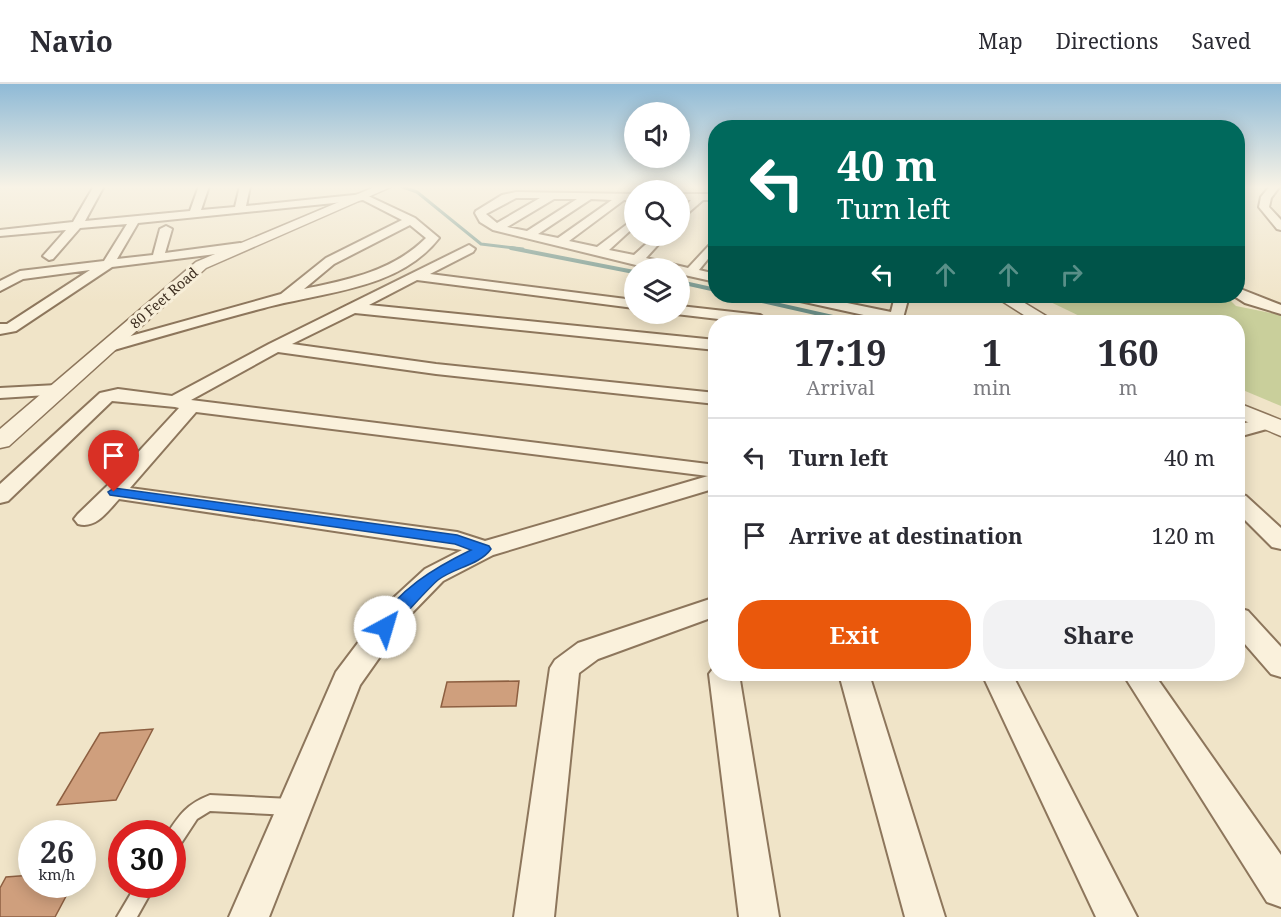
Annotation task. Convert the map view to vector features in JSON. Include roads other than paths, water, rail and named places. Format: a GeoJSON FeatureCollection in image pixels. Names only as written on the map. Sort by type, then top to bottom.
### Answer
{"type":"FeatureCollection","features":[{"type":"Feature","properties":{"kind":"street"},"geometry":{"type":"LineString","coordinates":[[0,233],[77,225]]}},
{"type":"Feature","properties":{"kind":"street"},"geometry":{"type":"LineString","coordinates":[[49,256],[77,225]]}},
{"type":"Feature","properties":{"kind":"street"},"geometry":{"type":"LineString","coordinates":[[4,331],[108,264],[131,225]]}},
{"type":"Feature","properties":{"kind":"street"},"geometry":{"type":"LineString","coordinates":[[158,257],[166,225]]}},
{"type":"Feature","properties":{"kind":"street"},"geometry":{"type":"LineString","coordinates":[[165,229],[207,225]]}},
{"type":"Feature","properties":{"kind":"street","name":"80 Feet Road"},"geometry":{"type":"LineString","coordinates":[[0,441],[201,266],[240,247],[296,225]]}},
{"type":"Feature","properties":{"kind":"street"},"geometry":{"type":"LineString","coordinates":[[285,298],[330,261],[401,225]]}},
{"type":"Feature","properties":{"kind":"street"},"geometry":{"type":"LineString","coordinates":[[108,347],[285,298],[352,283],[410,258],[433,238],[417,225]]}},
{"type":"Feature","properties":{"kind":"street"},"geometry":{"type":"LineString","coordinates":[[492,225],[527,236],[624,258]]}},
{"type":"Feature","properties":{"kind":"street"},"geometry":{"type":"LineString","coordinates":[[497,228],[502,225]]}},
{"type":"Feature","properties":{"kind":"street"},"geometry":{"type":"LineString","coordinates":[[527,236],[544,225]]}},
{"type":"Feature","properties":{"kind":"street"},"geometry":{"type":"LineString","coordinates":[[559,243],[586,225]]}},
{"type":"Feature","properties":{"kind":"street"},"geometry":{"type":"LineString","coordinates":[[599,252],[624,231]]}},
{"type":"Feature","properties":{"kind":"street"},"geometry":{"type":"LineString","coordinates":[[639,258],[651,246]]}},
{"type":"Feature","properties":{"kind":"street"},"geometry":{"type":"LineString","coordinates":[[0,287],[20,276],[240,247]]}},
{"type":"Feature","properties":{"kind":"street"},"geometry":{"type":"LineString","coordinates":[[86,519],[114,492],[183,404],[275,347],[469,249]]}},
{"type":"Feature","properties":{"kind":"street"},"geometry":{"type":"LineString","coordinates":[[690,267],[708,249]]}},
{"type":"Feature","properties":{"kind":"street"},"geometry":{"type":"LineString","coordinates":[[690,272],[708,276]]}},
{"type":"Feature","properties":{"kind":"street"},"geometry":{"type":"LineString","coordinates":[[415,276],[624,303]]}},
{"type":"Feature","properties":{"kind":"street"},"geometry":{"type":"LineString","coordinates":[[1245,297],[1281,310]]}},
{"type":"Feature","properties":{"kind":"street"},"geometry":{"type":"LineString","coordinates":[[842,303],[884,315]]}},
{"type":"Feature","properties":{"kind":"street"},"geometry":{"type":"LineString","coordinates":[[1014,303],[1035,315]]}},
{"type":"Feature","properties":{"kind":"street"},"geometry":{"type":"LineString","coordinates":[[353,308],[708,344]]}},
{"type":"Feature","properties":{"kind":"street"},"geometry":{"type":"LineString","coordinates":[[690,311],[720,315]]}},
{"type":"Feature","properties":{"kind":"street"},"geometry":{"type":"LineString","coordinates":[[275,347],[436,369],[708,398]]}},
{"type":"Feature","properties":{"kind":"street"},"geometry":{"type":"LineString","coordinates":[[0,393],[57,390]]}},
{"type":"Feature","properties":{"kind":"street"},"geometry":{"type":"LineString","coordinates":[[0,495],[106,397],[118,394],[708,470]]}},
{"type":"Feature","properties":{"kind":"street"},"geometry":{"type":"LineString","coordinates":[[1245,413],[1274,426]]}},
{"type":"Feature","properties":{"kind":"street"},"geometry":{"type":"LineString","coordinates":[[1245,430],[1274,426]]}},
{"type":"Feature","properties":{"kind":"street"},"geometry":{"type":"LineString","coordinates":[[249,917],[347,680],[398,609],[434,575],[484,549],[708,483]]}},
{"type":"Feature","properties":{"kind":"street"},"geometry":{"type":"LineString","coordinates":[[114,492],[457,540],[484,549]]}},
{"type":"Feature","properties":{"kind":"street"},"geometry":{"type":"LineString","coordinates":[[1245,508],[1281,541]]}},
{"type":"Feature","properties":{"kind":"street"},"geometry":{"type":"LineString","coordinates":[[534,917],[565,668],[588,651],[708,612]]}},
{"type":"Feature","properties":{"kind":"street"},"geometry":{"type":"LineString","coordinates":[[1245,626],[1281,666]]}},
{"type":"Feature","properties":{"kind":"street"},"geometry":{"type":"LineString","coordinates":[[725,681],[759,917]]}},
{"type":"Feature","properties":{"kind":"street"},"geometry":{"type":"LineString","coordinates":[[856,681],[925,917]]}},
{"type":"Feature","properties":{"kind":"street"},"geometry":{"type":"LineString","coordinates":[[1000,681],[1117,917]]}},
{"type":"Feature","properties":{"kind":"street"},"geometry":{"type":"LineString","coordinates":[[1143,681],[1281,888]]}},
{"type":"Feature","properties":{"kind":"lane"},"geometry":{"type":"LineString","coordinates":[[186,820],[191,812],[210,803],[294,807]]}},
{"type":"Feature","properties":{"kind":"lane"},"geometry":{"type":"LineString","coordinates":[[126,917],[138,898]]}},
{"type":"Feature","properties":{"kind":"waterway"},"geometry":{"type":"LineString","coordinates":[[457,225],[481,244],[523,249]]}},
{"type":"Feature","properties":{"kind":"waterway"},"geometry":{"type":"LineString","coordinates":[[511,248],[624,270]]}},
{"type":"Feature","properties":{"kind":"waterway"},"geometry":{"type":"LineString","coordinates":[[690,284],[708,288]]}},
{"type":"Feature","properties":{"kind":"waterway"},"geometry":{"type":"LineString","coordinates":[[771,303],[824,315]]}}]}
